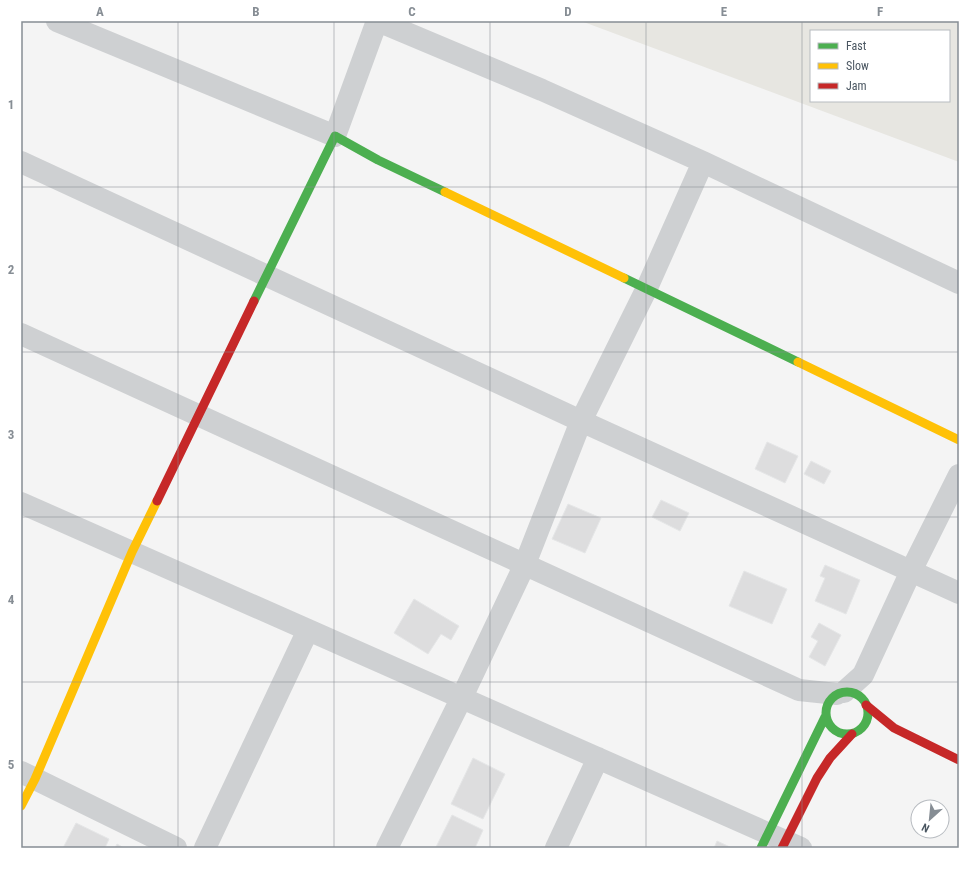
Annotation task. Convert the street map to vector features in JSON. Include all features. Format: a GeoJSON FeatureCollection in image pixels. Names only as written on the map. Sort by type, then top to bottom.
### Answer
{"type":"FeatureCollection","features":[{"type":"Feature","properties":{"kind":"street"},"geometry":{"type":"LineString","coordinates":[[57,21],[336,136],[378,160],[959,440]]}},
{"type":"Feature","properties":{"kind":"street"},"geometry":{"type":"LineString","coordinates":[[21,806],[28,776],[132,552],[336,136],[377,21],[542,90],[703,162],[959,283]]}},
{"type":"Feature","properties":{"kind":"street"},"geometry":{"type":"LineString","coordinates":[[21,162],[581,421],[959,593]]}},
{"type":"Feature","properties":{"kind":"street"},"geometry":{"type":"LineString","coordinates":[[387,848],[462,698],[525,564],[581,421],[646,290],[703,162]]}},
{"type":"Feature","properties":{"kind":"street"},"geometry":{"type":"LineString","coordinates":[[21,334],[799,690],[852,698],[894,728],[959,760]]}},
{"type":"Feature","properties":{"kind":"street"},"geometry":{"type":"LineString","coordinates":[[852,698],[911,571],[959,475]]}},
{"type":"Feature","properties":{"kind":"street"},"geometry":{"type":"LineString","coordinates":[[21,503],[598,758],[780,844]]}},
{"type":"Feature","properties":{"kind":"street"},"geometry":{"type":"LineString","coordinates":[[205,848],[308,630]]}},
{"type":"Feature","properties":{"kind":"street"},"geometry":{"type":"LineString","coordinates":[[799,690],[826,717]]}},
{"type":"Feature","properties":{"kind":"street"},"geometry":{"type":"LineString","coordinates":[[852,698],[827,704],[825,710],[828,723],[838,733],[844,735],[878,728],[894,728]]}},
{"type":"Feature","properties":{"kind":"street"},"geometry":{"type":"LineString","coordinates":[[780,844],[830,758],[864,726],[867,720],[868,713],[852,698]]}},
{"type":"Feature","properties":{"kind":"street"},"geometry":{"type":"LineString","coordinates":[[780,844],[826,717]]}},
{"type":"Feature","properties":{"kind":"street"},"geometry":{"type":"LineString","coordinates":[[556,848],[598,758]]}},
{"type":"Feature","properties":{"kind":"street"},"geometry":{"type":"LineString","coordinates":[[28,776],[176,848]]}},
{"type":"Feature","properties":{"kind":"sand"},"geometry":{"type":"Polygon","coordinates":[[[581,21],[959,21],[959,162],[581,21]]]}},
{"type":"Feature","properties":{"kind":"building"},"geometry":{"type":"Polygon","coordinates":[[[767,442],[798,456],[785,483],[755,469],[767,442]]]}},
{"type":"Feature","properties":{"kind":"building"},"geometry":{"type":"Polygon","coordinates":[[[811,461],[831,471],[824,484],[804,474],[811,461]]]}},
{"type":"Feature","properties":{"kind":"building"},"geometry":{"type":"Polygon","coordinates":[[[661,500],[689,513],[680,531],[652,517],[661,500]]]}},
{"type":"Feature","properties":{"kind":"building"},"geometry":{"type":"Polygon","coordinates":[[[568,504],[601,518],[585,553],[552,539],[568,504]]]}},
{"type":"Feature","properties":{"kind":"building"},"geometry":{"type":"Polygon","coordinates":[[[825,565],[860,580],[846,614],[815,601],[825,578],[820,576],[825,565]]]}},
{"type":"Feature","properties":{"kind":"building"},"geometry":{"type":"Polygon","coordinates":[[[744,571],[787,589],[772,624],[729,606],[744,571]]]}},
{"type":"Feature","properties":{"kind":"building"},"geometry":{"type":"Polygon","coordinates":[[[414,599],[459,626],[451,640],[441,634],[428,654],[394,633],[414,599]]]}},
{"type":"Feature","properties":{"kind":"building"},"geometry":{"type":"Polygon","coordinates":[[[819,623],[841,635],[825,666],[809,657],[818,641],[811,637],[819,623]]]}},
{"type":"Feature","properties":{"kind":"building"},"geometry":{"type":"Polygon","coordinates":[[[473,758],[505,774],[483,819],[451,804],[473,758]]]}},
{"type":"Feature","properties":{"kind":"building"},"geometry":{"type":"Polygon","coordinates":[[[452,815],[483,830],[475,848],[436,847],[452,815]]]}},
{"type":"Feature","properties":{"kind":"building"},"geometry":{"type":"Polygon","coordinates":[[[76,823],[109,839],[105,848],[63,848],[76,823]]]}},
{"type":"Feature","properties":{"kind":"building"},"geometry":{"type":"Polygon","coordinates":[[[717,841],[732,848],[714,848],[717,841]]]}},
{"type":"Feature","properties":{"kind":"building"},"geometry":{"type":"Polygon","coordinates":[[[117,844],[124,848],[115,848],[117,844]]]}},
{"type":"Feature","properties":{"kind":"traffic: fast"},"geometry":{"type":"LineString","coordinates":[[254,301],[335,136],[378,160],[445,192]]}},
{"type":"Feature","properties":{"kind":"traffic: fast"},"geometry":{"type":"LineString","coordinates":[[624,278],[798,362]]}},
{"type":"Feature","properties":{"kind":"traffic: fast"},"geometry":{"type":"LineString","coordinates":[[843,692],[851,692],[859,695],[865,701],[868,713],[865,725],[859,731],[851,734],[843,734],[835,731],[829,725],[826,717],[826,709],[829,701],[835,695],[843,692]]}},
{"type":"Feature","properties":{"kind":"traffic: fast"},"geometry":{"type":"LineString","coordinates":[[761,848],[825,717]]}},
{"type":"Feature","properties":{"kind":"traffic: slow"},"geometry":{"type":"LineString","coordinates":[[445,192],[624,278]]}},
{"type":"Feature","properties":{"kind":"traffic: slow"},"geometry":{"type":"LineString","coordinates":[[798,362],[959,440]]}},
{"type":"Feature","properties":{"kind":"traffic: slow"},"geometry":{"type":"LineString","coordinates":[[21,806],[35,779],[132,552],[157,501]]}},
{"type":"Feature","properties":{"kind":"traffic: jam"},"geometry":{"type":"LineString","coordinates":[[157,501],[254,301]]}},
{"type":"Feature","properties":{"kind":"traffic: jam"},"geometry":{"type":"LineString","coordinates":[[866,705],[894,728],[959,760]]}},
{"type":"Feature","properties":{"kind":"traffic: jam"},"geometry":{"type":"LineString","coordinates":[[782,848],[817,778],[830,758],[852,734]]}}]}
